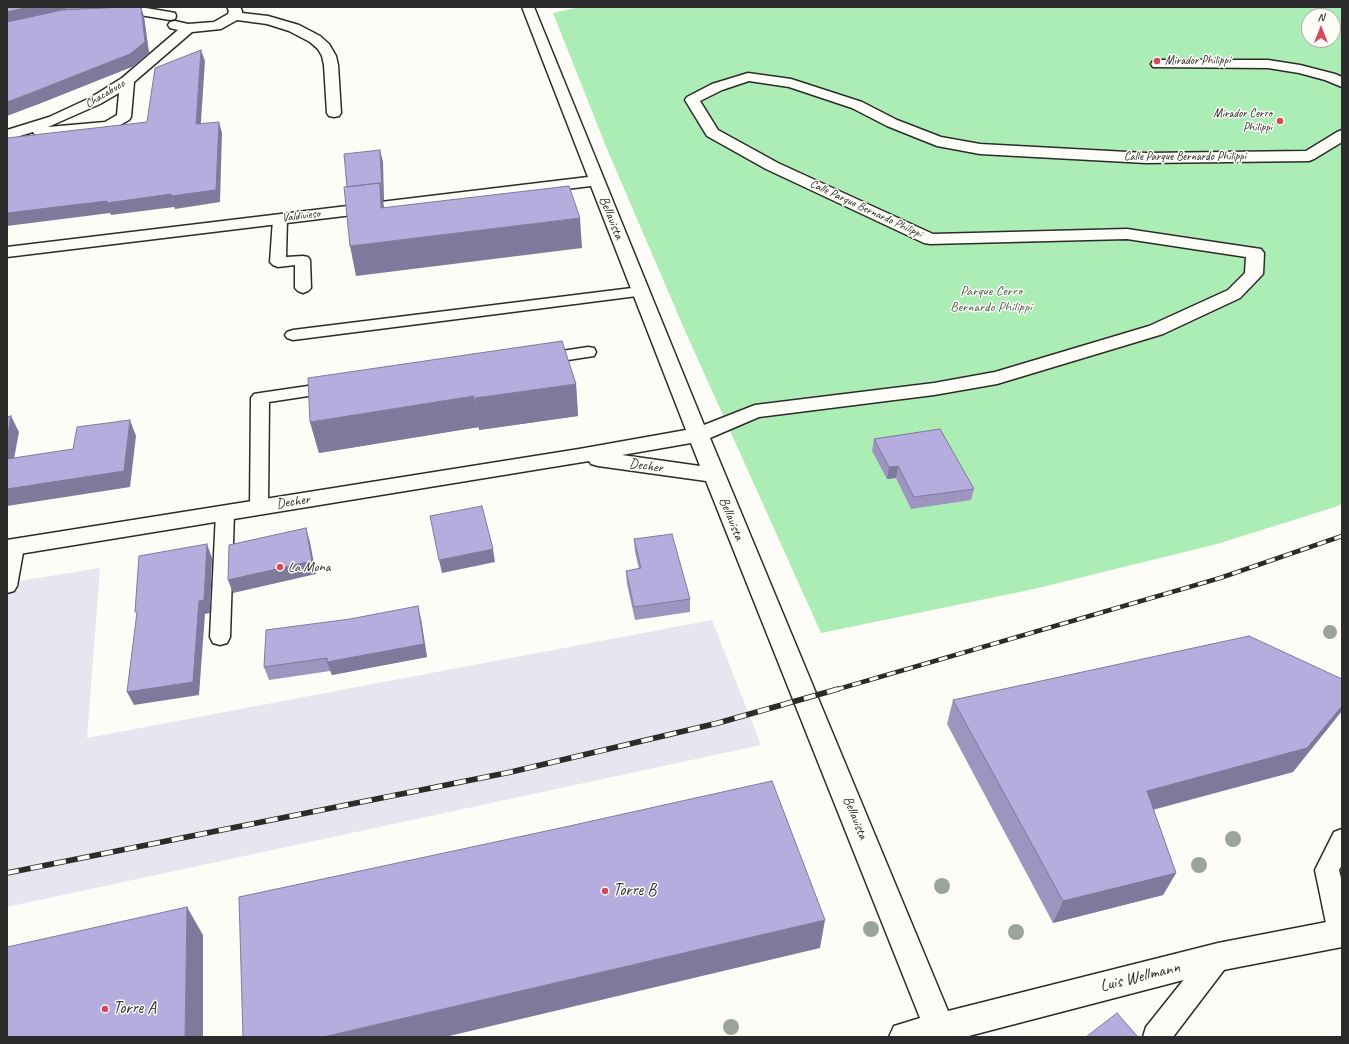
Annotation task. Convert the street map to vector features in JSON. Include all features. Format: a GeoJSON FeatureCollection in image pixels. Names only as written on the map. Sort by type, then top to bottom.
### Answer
{"type":"FeatureCollection","features":[{"type":"Feature","properties":{"kind":"street","name":"Bellavista"},"geometry":{"type":"LineString","coordinates":[[528,7],[714,475],[943,1033]]}},
{"type":"Feature","properties":{"kind":"street"},"geometry":{"type":"LineString","coordinates":[[103,14],[140,11],[170,16],[181,8]]}},
{"type":"Feature","properties":{"kind":"street"},"geometry":{"type":"LineString","coordinates":[[170,16],[170,22],[174,25],[188,28],[216,26],[227,21],[234,11],[294,28],[315,39],[324,47],[332,65],[334,113]]}},
{"type":"Feature","properties":{"kind":"street","name":"Chacabuco"},"geometry":{"type":"LineString","coordinates":[[7,135],[36,126],[106,95],[126,81],[188,28]]}},
{"type":"Feature","properties":{"kind":"street"},"geometry":{"type":"LineString","coordinates":[[1158,64],[1268,64],[1307,71],[1330,77],[1342,83]]}},
{"type":"Feature","properties":{"kind":"street","name":"Calle Parque Bernardo Philippi"},"geometry":{"type":"LineString","coordinates":[[698,435],[755,411],[934,389],[1005,376],[1156,330],[1234,294],[1254,274],[1255,253],[1127,234],[930,238],[772,166],[712,133],[692,100],[717,86],[748,77],[791,83],[857,106],[892,123],[938,141],[980,149],[1146,158],[1309,156],[1342,135]]}},
{"type":"Feature","properties":{"kind":"street"},"geometry":{"type":"LineString","coordinates":[[7,135],[108,126],[124,117],[126,81]]}},
{"type":"Feature","properties":{"kind":"street","name":"Valdivieso"},"geometry":{"type":"LineString","coordinates":[[7,252],[596,181]]}},
{"type":"Feature","properties":{"kind":"street","name":"Decher"},"geometry":{"type":"LineString","coordinates":[[11,547],[579,456],[698,435]]}},
{"type":"Feature","properties":{"kind":"street","name":"Decher"},"geometry":{"type":"LineString","coordinates":[[579,456],[714,475]]}},
{"type":"Feature","properties":{"kind":"street","name":"Luis Wellmann"},"geometry":{"type":"LineString","coordinates":[[905,1037],[943,1033],[1218,957],[1341,933]]}},
{"type":"Feature","properties":{"kind":"lane"},"geometry":{"type":"LineString","coordinates":[[280,219],[278,262],[303,260],[303,288]]}},
{"type":"Feature","properties":{"kind":"lane"},"geometry":{"type":"LineString","coordinates":[[293,335],[640,292]]}},
{"type":"Feature","properties":{"kind":"lane"},"geometry":{"type":"LineString","coordinates":[[526,361],[588,352]]}},
{"type":"Feature","properties":{"kind":"lane"},"geometry":{"type":"LineString","coordinates":[[259,507],[260,398],[354,385]]}},
{"type":"Feature","properties":{"kind":"lane"},"geometry":{"type":"LineString","coordinates":[[220,637],[225,513]]}},
{"type":"Feature","properties":{"kind":"lane"},"geometry":{"type":"LineString","coordinates":[[7,586],[11,547]]}},
{"type":"Feature","properties":{"kind":"lane"},"geometry":{"type":"LineString","coordinates":[[1341,933],[1327,870],[1342,840]]}},
{"type":"Feature","properties":{"kind":"lane"},"geometry":{"type":"LineString","coordinates":[[1156,1037],[1218,957]]}},
{"type":"Feature","properties":{"kind":"shaded area"},"geometry":{"type":"Polygon","coordinates":[[[100,568],[87,738],[712,620],[761,745],[7,907],[7,583],[100,568]]]}},
{"type":"Feature","properties":{"kind":"green space","name":"Parque Cerro Bernardo Philippi"},"geometry":{"type":"Polygon","coordinates":[[[580,7],[1342,7],[1342,504],[1217,544],[1034,589],[821,633],[686,333],[607,149],[553,13],[580,7]]]}},
{"type":"Feature","properties":{"kind":"building"},"geometry":{"type":"Polygon","coordinates":[[[7,7],[28,7],[7,12],[7,7]]]}},
{"type":"Feature","properties":{"kind":"building"},"geometry":{"type":"Polygon","coordinates":[[[141,7],[145,42],[130,54],[7,102],[7,22],[62,10],[141,7]]]}},
{"type":"Feature","properties":{"kind":"building"},"geometry":{"type":"Polygon","coordinates":[[[201,50],[196,124],[219,122],[216,190],[7,213],[7,138],[147,122],[155,68],[201,50]]]}},
{"type":"Feature","properties":{"kind":"building"},"geometry":{"type":"Polygon","coordinates":[[[380,150],[382,188],[380,188],[380,183],[347,187],[344,154],[380,150]]]}},
{"type":"Feature","properties":{"kind":"building"},"geometry":{"type":"Polygon","coordinates":[[[380,183],[381,208],[569,186],[580,218],[350,246],[344,187],[380,183]]]}},
{"type":"Feature","properties":{"kind":"building"},"geometry":{"type":"Polygon","coordinates":[[[562,341],[576,384],[475,398],[474,396],[310,422],[308,378],[562,341]]]}},
{"type":"Feature","properties":{"kind":"building"},"geometry":{"type":"Polygon","coordinates":[[[11,416],[7,439],[7,417],[11,416]]]}},
{"type":"Feature","properties":{"kind":"building"},"geometry":{"type":"Polygon","coordinates":[[[130,420],[124,471],[7,489],[7,459],[73,449],[77,427],[130,420]]]}},
{"type":"Feature","properties":{"kind":"building"},"geometry":{"type":"Polygon","coordinates":[[[940,429],[974,489],[914,497],[898,466],[889,467],[874,439],[940,429]]]}},
{"type":"Feature","properties":{"kind":"building"},"geometry":{"type":"Polygon","coordinates":[[[482,506],[493,549],[439,560],[430,516],[482,506]]]}},
{"type":"Feature","properties":{"kind":"building"},"geometry":{"type":"Polygon","coordinates":[[[306,528],[312,561],[228,580],[229,545],[306,528]]]}},
{"type":"Feature","properties":{"kind":"building"},"geometry":{"type":"Polygon","coordinates":[[[672,534],[690,599],[634,607],[626,571],[641,568],[634,539],[672,534]]]}},
{"type":"Feature","properties":{"kind":"building"},"geometry":{"type":"Polygon","coordinates":[[[207,544],[204,600],[199,601],[193,682],[127,692],[137,612],[135,612],[139,556],[207,544]]]}},
{"type":"Feature","properties":{"kind":"building"},"geometry":{"type":"Polygon","coordinates":[[[418,606],[424,644],[327,662],[327,658],[264,667],[266,630],[350,619],[418,606]]]}},
{"type":"Feature","properties":{"kind":"building"},"geometry":{"type":"Polygon","coordinates":[[[1249,636],[1342,679],[1342,706],[1307,748],[1147,791],[1176,873],[1063,901],[953,700],[1249,636]]]}},
{"type":"Feature","properties":{"kind":"building","name":"Torre B"},"geometry":{"type":"Polygon","coordinates":[[[772,781],[825,920],[323,1037],[243,1037],[239,897],[772,781]]]}},
{"type":"Feature","properties":{"kind":"building","name":"Torre A"},"geometry":{"type":"Polygon","coordinates":[[[187,907],[185,1037],[7,1037],[7,947],[187,907]]]}},
{"type":"Feature","properties":{"kind":"building"},"geometry":{"type":"Polygon","coordinates":[[[1117,1013],[1138,1037],[1086,1037],[1117,1013]]]}},
{"type":"Feature","properties":{"kind":"railway"},"geometry":{"type":"LineString","coordinates":[[835,690],[1220,578],[1342,536]]}},
{"type":"Feature","properties":{"kind":"railway"},"geometry":{"type":"LineString","coordinates":[[7,873],[511,772],[718,723],[838,689]]}},
{"type":"Feature","properties":{"kind":"place","name":"Mirador Philippi"},"geometry":{"type":"Point","coordinates":[1157,61]}},
{"type":"Feature","properties":{"kind":"place","name":"Mirador Cerro Philippi"},"geometry":{"type":"Point","coordinates":[1280,121]}},
{"type":"Feature","properties":{"kind":"place","name":"La Mona"},"geometry":{"type":"Point","coordinates":[280,567]}},
{"type":"Feature","properties":{"kind":"place","name":"Torre B"},"geometry":{"type":"Point","coordinates":[605,891]}},
{"type":"Feature","properties":{"kind":"place","name":"Torre A"},"geometry":{"type":"Point","coordinates":[105,1009]}}]}
